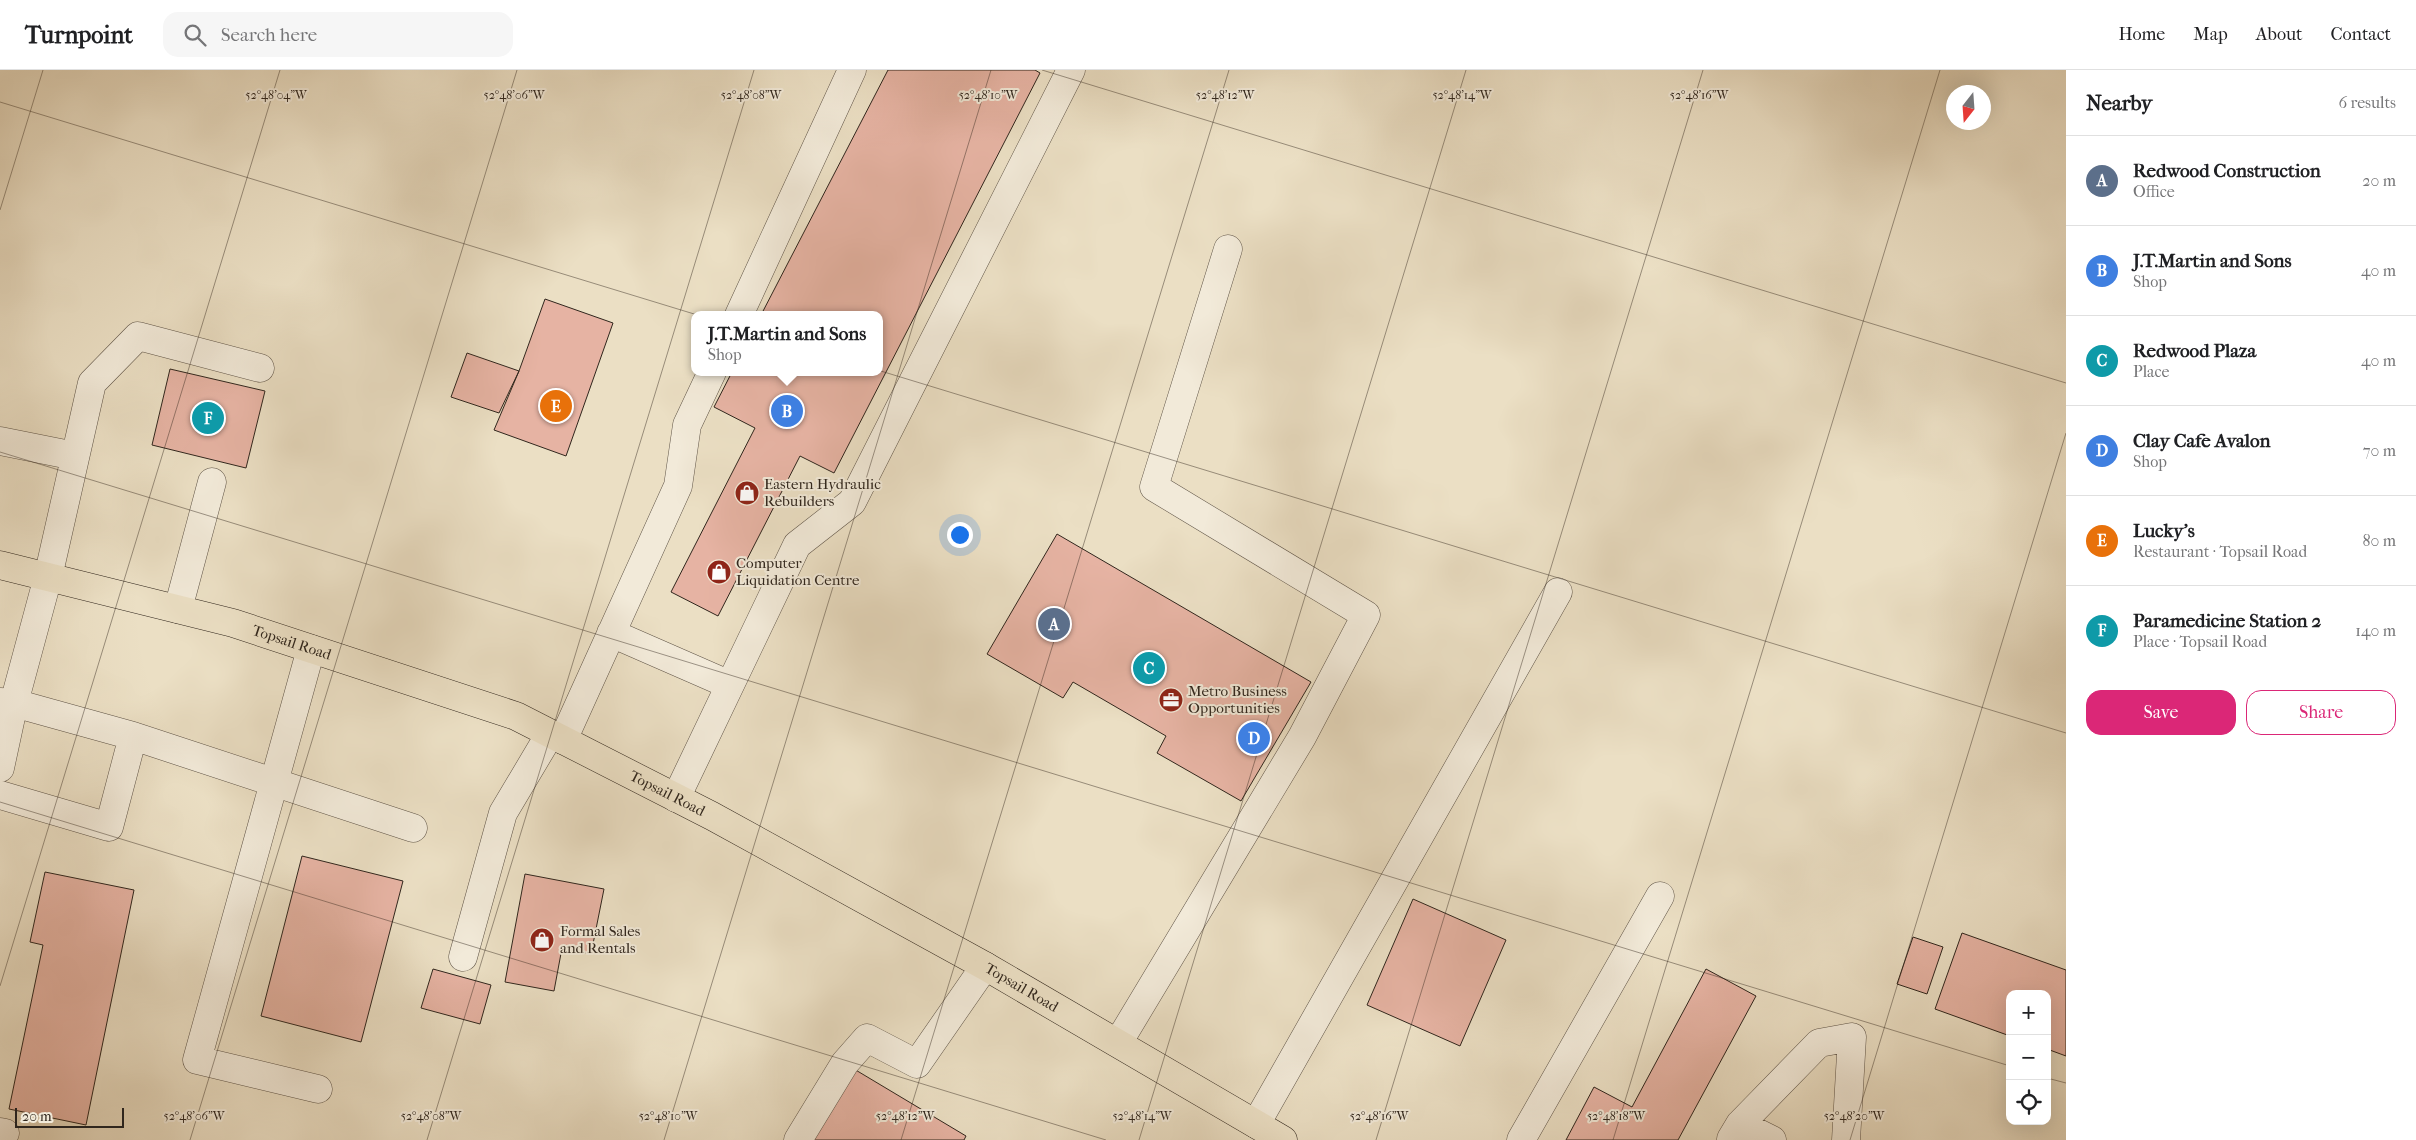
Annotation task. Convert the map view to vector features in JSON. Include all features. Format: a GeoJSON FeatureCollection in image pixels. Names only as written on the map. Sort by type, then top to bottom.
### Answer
{"type":"FeatureCollection","features":[{"type":"Feature","properties":{"kind":"main road","name":"Topsail Road"},"geometry":{"type":"LineString","coordinates":[[0,565],[233,623],[516,716],[676,798],[985,966],[1273,1135]]}},
{"type":"Feature","properties":{"kind":"lane"},"geometry":{"type":"LineString","coordinates":[[741,311],[852,70]]}},
{"type":"Feature","properties":{"kind":"lane"},"geometry":{"type":"LineString","coordinates":[[676,798],[797,545],[852,502],[1071,70]]}},
{"type":"Feature","properties":{"kind":"lane"},"geometry":{"type":"LineString","coordinates":[[1118,1043],[1302,737],[1366,615],[1154,487],[1228,249]]}},
{"type":"Feature","properties":{"kind":"lane"},"geometry":{"type":"LineString","coordinates":[[0,768],[7,703],[48,577],[92,383],[138,336],[260,368]]}},
{"type":"Feature","properties":{"kind":"lane"},"geometry":{"type":"LineString","coordinates":[[464,957],[503,812],[556,737],[611,633],[678,486],[687,425],[710,376]]}},
{"type":"Feature","properties":{"kind":"lane"},"geometry":{"type":"LineString","coordinates":[[0,441],[76,456]]}},
{"type":"Feature","properties":{"kind":"lane"},"geometry":{"type":"LineString","coordinates":[[178,609],[212,482]]}},
{"type":"Feature","properties":{"kind":"lane"},"geometry":{"type":"LineString","coordinates":[[1273,1135],[1558,592]]}},
{"type":"Feature","properties":{"kind":"lane"},"geometry":{"type":"LineString","coordinates":[[611,633],[730,685]]}},
{"type":"Feature","properties":{"kind":"lane"},"geometry":{"type":"LineString","coordinates":[[311,648],[272,782],[197,1060],[318,1089]]}},
{"type":"Feature","properties":{"kind":"lane"},"geometry":{"type":"LineString","coordinates":[[7,703],[133,736],[413,828]]}},
{"type":"Feature","properties":{"kind":"lane"},"geometry":{"type":"LineString","coordinates":[[0,795],[109,827],[133,736]]}},
{"type":"Feature","properties":{"kind":"lane"},"geometry":{"type":"LineString","coordinates":[[1521,1140],[1660,896]]}},
{"type":"Feature","properties":{"kind":"lane"},"geometry":{"type":"LineString","coordinates":[[798,1140],[845,1063],[867,1038],[917,1064],[985,966]]}},
{"type":"Feature","properties":{"kind":"lane"},"geometry":{"type":"LineString","coordinates":[[1736,1132],[1819,1043],[1852,1037],[1846,1140]]}},
{"type":"Feature","properties":{"kind":"lane"},"geometry":{"type":"LineString","coordinates":[[1736,1132],[1772,1140]]}},
{"type":"Feature","properties":{"kind":"building"},"geometry":{"type":"Polygon","coordinates":[[[888,70],[1035,70],[1040,73],[834,473],[800,456],[718,616],[671,592],[755,428],[714,407],[730,376],[883,376],[883,311],[763,311],[888,70]]]}},
{"type":"Feature","properties":{"kind":"building"},"geometry":{"type":"Polygon","coordinates":[[[545,299],[613,323],[566,456],[494,430],[519,371],[545,299]]]}},
{"type":"Feature","properties":{"kind":"building"},"geometry":{"type":"Polygon","coordinates":[[[467,353],[519,371],[499,413],[451,397],[467,353]]]}},
{"type":"Feature","properties":{"kind":"building"},"geometry":{"type":"Polygon","coordinates":[[[170,369],[265,391],[246,468],[152,445],[170,369]]]}},
{"type":"Feature","properties":{"kind":"building"},"geometry":{"type":"Polygon","coordinates":[[[1057,534],[1311,682],[1241,801],[1157,753],[1166,736],[1073,682],[1063,698],[987,654],[1057,534]]]}},
{"type":"Feature","properties":{"kind":"building"},"geometry":{"type":"Polygon","coordinates":[[[302,856],[403,881],[361,1042],[261,1016],[302,856]]]}},
{"type":"Feature","properties":{"kind":"building"},"geometry":{"type":"Polygon","coordinates":[[[45,872],[134,890],[86,1125],[9,1109],[43,945],[30,942],[45,872]]]}},
{"type":"Feature","properties":{"kind":"building"},"geometry":{"type":"Polygon","coordinates":[[[525,874],[604,889],[591,954],[562,948],[554,991],[505,982],[525,874]]]}},
{"type":"Feature","properties":{"kind":"building"},"geometry":{"type":"Polygon","coordinates":[[[1413,899],[1506,940],[1460,1046],[1367,1005],[1413,899]]]}},
{"type":"Feature","properties":{"kind":"building"},"geometry":{"type":"Polygon","coordinates":[[[1962,933],[2066,970],[2066,1056],[2051,1050],[2051,990],[2006,990],[2006,1035],[1935,1009],[1962,933]]]}},
{"type":"Feature","properties":{"kind":"building"},"geometry":{"type":"Polygon","coordinates":[[[1913,937],[1943,947],[1927,994],[1897,984],[1913,937]]]}},
{"type":"Feature","properties":{"kind":"building"},"geometry":{"type":"Polygon","coordinates":[[[433,969],[491,985],[480,1024],[421,1008],[433,969]]]}},
{"type":"Feature","properties":{"kind":"building"},"geometry":{"type":"Polygon","coordinates":[[[1706,969],[1756,996],[1678,1140],[1566,1140],[1594,1087],[1632,1107],[1706,969]]]}},
{"type":"Feature","properties":{"kind":"building"},"geometry":{"type":"Polygon","coordinates":[[[854,1069],[966,1136],[964,1140],[811,1140],[854,1069]]]}},
{"type":"Feature","properties":{"kind":"place","name":"Lucky's"},"geometry":{"type":"Point","coordinates":[556,406]}},
{"type":"Feature","properties":{"kind":"place","name":"J.T.Martin and Sons"},"geometry":{"type":"Point","coordinates":[787,411]}},
{"type":"Feature","properties":{"kind":"place","name":"Paramedicine Station 2"},"geometry":{"type":"Point","coordinates":[208,418]}},
{"type":"Feature","properties":{"kind":"place","name":"Eastern Hydraulic Rebuilders"},"geometry":{"type":"Point","coordinates":[747,493]}},
{"type":"Feature","properties":{"kind":"place","name":"Computer Liquidation Centre"},"geometry":{"type":"Point","coordinates":[719,572]}},
{"type":"Feature","properties":{"kind":"place","name":"Redwood Construction"},"geometry":{"type":"Point","coordinates":[1054,624]}},
{"type":"Feature","properties":{"kind":"place","name":"Redwood Plaza"},"geometry":{"type":"Point","coordinates":[1149,668]}},
{"type":"Feature","properties":{"kind":"place","name":"Metro Business Opportunities"},"geometry":{"type":"Point","coordinates":[1171,700]}},
{"type":"Feature","properties":{"kind":"place","name":"Clay Cafe Avalon"},"geometry":{"type":"Point","coordinates":[1254,738]}},
{"type":"Feature","properties":{"kind":"place","name":"Formal Sales and Rentals"},"geometry":{"type":"Point","coordinates":[542,940]}}]}
